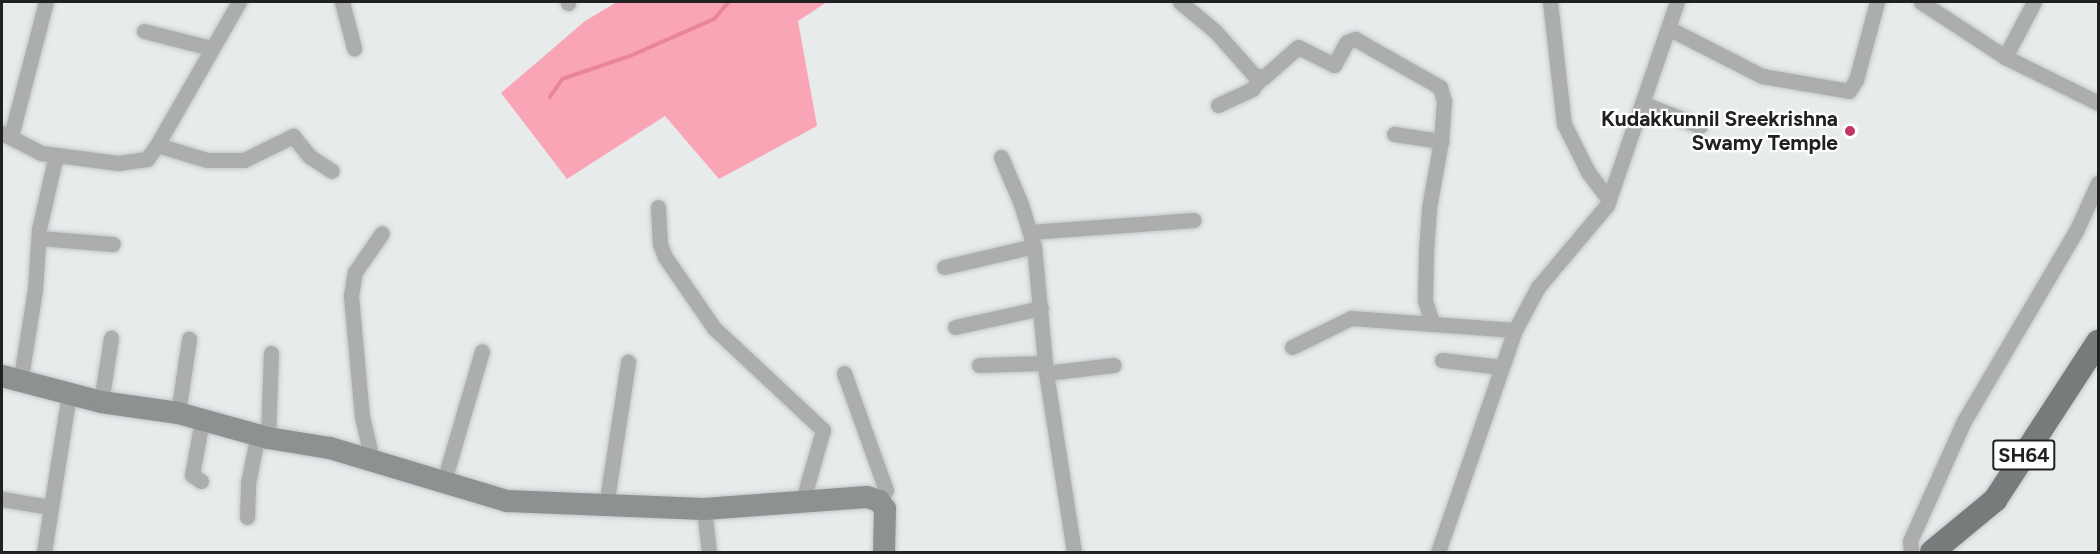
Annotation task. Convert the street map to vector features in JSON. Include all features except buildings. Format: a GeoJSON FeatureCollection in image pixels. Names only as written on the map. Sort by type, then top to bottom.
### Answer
{"type":"FeatureCollection","features":[{"type":"Feature","properties":{"kind":"main road","name":"SH64"},"geometry":{"type":"LineString","coordinates":[[1932,552],[1995,500],[2098,342]]}},
{"type":"Feature","properties":{"kind":"main road"},"geometry":{"type":"LineString","coordinates":[[11,380],[101,402],[178,413],[263,436],[330,448],[507,501],[704,509],[802,503],[867,496],[879,501],[885,509],[884,552]]}},
{"type":"Feature","properties":{"kind":"street"},"geometry":{"type":"LineString","coordinates":[[46,2],[6,134],[41,153],[128,162],[147,159],[157,145],[239,2]]}},
{"type":"Feature","properties":{"kind":"street"},"geometry":{"type":"LineString","coordinates":[[342,2],[354,48]]}},
{"type":"Feature","properties":{"kind":"street"},"geometry":{"type":"LineString","coordinates":[[1180,2],[1215,31],[1254,75],[1262,77]]}},
{"type":"Feature","properties":{"kind":"street"},"geometry":{"type":"LineString","coordinates":[[1550,2],[1564,124],[1588,172],[1609,200]]}},
{"type":"Feature","properties":{"kind":"street"},"geometry":{"type":"LineString","coordinates":[[1438,552],[1515,330],[1538,287],[1574,248],[1609,200],[1670,29],[1677,2]]}},
{"type":"Feature","properties":{"kind":"street"},"geometry":{"type":"LineString","coordinates":[[1670,29],[1762,76],[1849,91],[1856,80],[1876,2]]}},
{"type":"Feature","properties":{"kind":"street"},"geometry":{"type":"LineString","coordinates":[[1921,2],[2005,57],[2098,103]]}},
{"type":"Feature","properties":{"kind":"street"},"geometry":{"type":"LineString","coordinates":[[2005,57],[2034,2]]}},
{"type":"Feature","properties":{"kind":"street"},"geometry":{"type":"LineString","coordinates":[[144,31],[211,48]]}},
{"type":"Feature","properties":{"kind":"street"},"geometry":{"type":"LineString","coordinates":[[1218,105],[1252,88],[1299,47],[1334,65],[1347,42],[1361,41],[1440,87],[1443,101],[1441,141],[1429,208],[1426,252],[1425,301],[1432,322]]}},
{"type":"Feature","properties":{"kind":"street"},"geometry":{"type":"LineString","coordinates":[[1644,104],[1700,126]]}},
{"type":"Feature","properties":{"kind":"street"},"geometry":{"type":"LineString","coordinates":[[1394,134],[1441,141]]}},
{"type":"Feature","properties":{"kind":"street"},"geometry":{"type":"LineString","coordinates":[[157,145],[207,160],[244,160],[293,136],[309,156],[332,171]]}},
{"type":"Feature","properties":{"kind":"street"},"geometry":{"type":"LineString","coordinates":[[11,380],[35,289],[39,238],[56,155]]}},
{"type":"Feature","properties":{"kind":"street"},"geometry":{"type":"LineString","coordinates":[[1001,157],[1032,239],[1046,368],[1074,552]]}},
{"type":"Feature","properties":{"kind":"street"},"geometry":{"type":"LineString","coordinates":[[1911,552],[1910,541],[1964,421],[2076,231],[2098,183]]}},
{"type":"Feature","properties":{"kind":"street"},"geometry":{"type":"LineString","coordinates":[[658,207],[660,244],[665,257],[714,328],[823,430],[802,503]]}},
{"type":"Feature","properties":{"kind":"street"},"geometry":{"type":"LineString","coordinates":[[944,267],[1032,239],[1194,220]]}},
{"type":"Feature","properties":{"kind":"street"},"geometry":{"type":"LineString","coordinates":[[374,463],[362,417],[351,296],[354,272],[381,233]]}},
{"type":"Feature","properties":{"kind":"street"},"geometry":{"type":"LineString","coordinates":[[39,238],[112,244]]}},
{"type":"Feature","properties":{"kind":"street"},"geometry":{"type":"LineString","coordinates":[[955,327],[1041,308]]}},
{"type":"Feature","properties":{"kind":"street"},"geometry":{"type":"LineString","coordinates":[[1292,347],[1351,318],[1432,322],[1515,330]]}},
{"type":"Feature","properties":{"kind":"street"},"geometry":{"type":"LineString","coordinates":[[101,402],[111,338]]}},
{"type":"Feature","properties":{"kind":"street"},"geometry":{"type":"LineString","coordinates":[[178,413],[189,339]]}},
{"type":"Feature","properties":{"kind":"street"},"geometry":{"type":"LineString","coordinates":[[444,482],[482,351]]}},
{"type":"Feature","properties":{"kind":"street"},"geometry":{"type":"LineString","coordinates":[[247,517],[248,483],[263,436],[271,352]]}},
{"type":"Feature","properties":{"kind":"street"},"geometry":{"type":"LineString","coordinates":[[1442,360],[1502,367]]}},
{"type":"Feature","properties":{"kind":"street"},"geometry":{"type":"LineString","coordinates":[[606,506],[628,362]]}},
{"type":"Feature","properties":{"kind":"street"},"geometry":{"type":"LineString","coordinates":[[979,365],[1046,368],[1114,365]]}},
{"type":"Feature","properties":{"kind":"street"},"geometry":{"type":"LineString","coordinates":[[844,373],[886,490],[879,501]]}},
{"type":"Feature","properties":{"kind":"street"},"geometry":{"type":"LineString","coordinates":[[44,552],[69,394]]}},
{"type":"Feature","properties":{"kind":"street"},"geometry":{"type":"LineString","coordinates":[[201,481],[192,475],[202,420]]}},
{"type":"Feature","properties":{"kind":"street"},"geometry":{"type":"LineString","coordinates":[[2,499],[50,507]]}},
{"type":"Feature","properties":{"kind":"street"},"geometry":{"type":"LineString","coordinates":[[704,509],[709,552]]}},
{"type":"Feature","properties":{"kind":"shaded area"},"geometry":{"type":"Polygon","coordinates":[[[617,2],[827,2],[798,21],[817,126],[719,179],[665,116],[567,179],[501,93],[585,21],[617,2]]]}},
{"type":"Feature","properties":{"kind":"waterway"},"geometry":{"type":"LineString","coordinates":[[550,97],[562,79],[630,56],[714,19],[729,2]]}},
{"type":"Feature","properties":{"kind":"place","name":"Kudakkunnil Sreekrishna Swamy Temple"},"geometry":{"type":"Point","coordinates":[1850,131]}}]}
